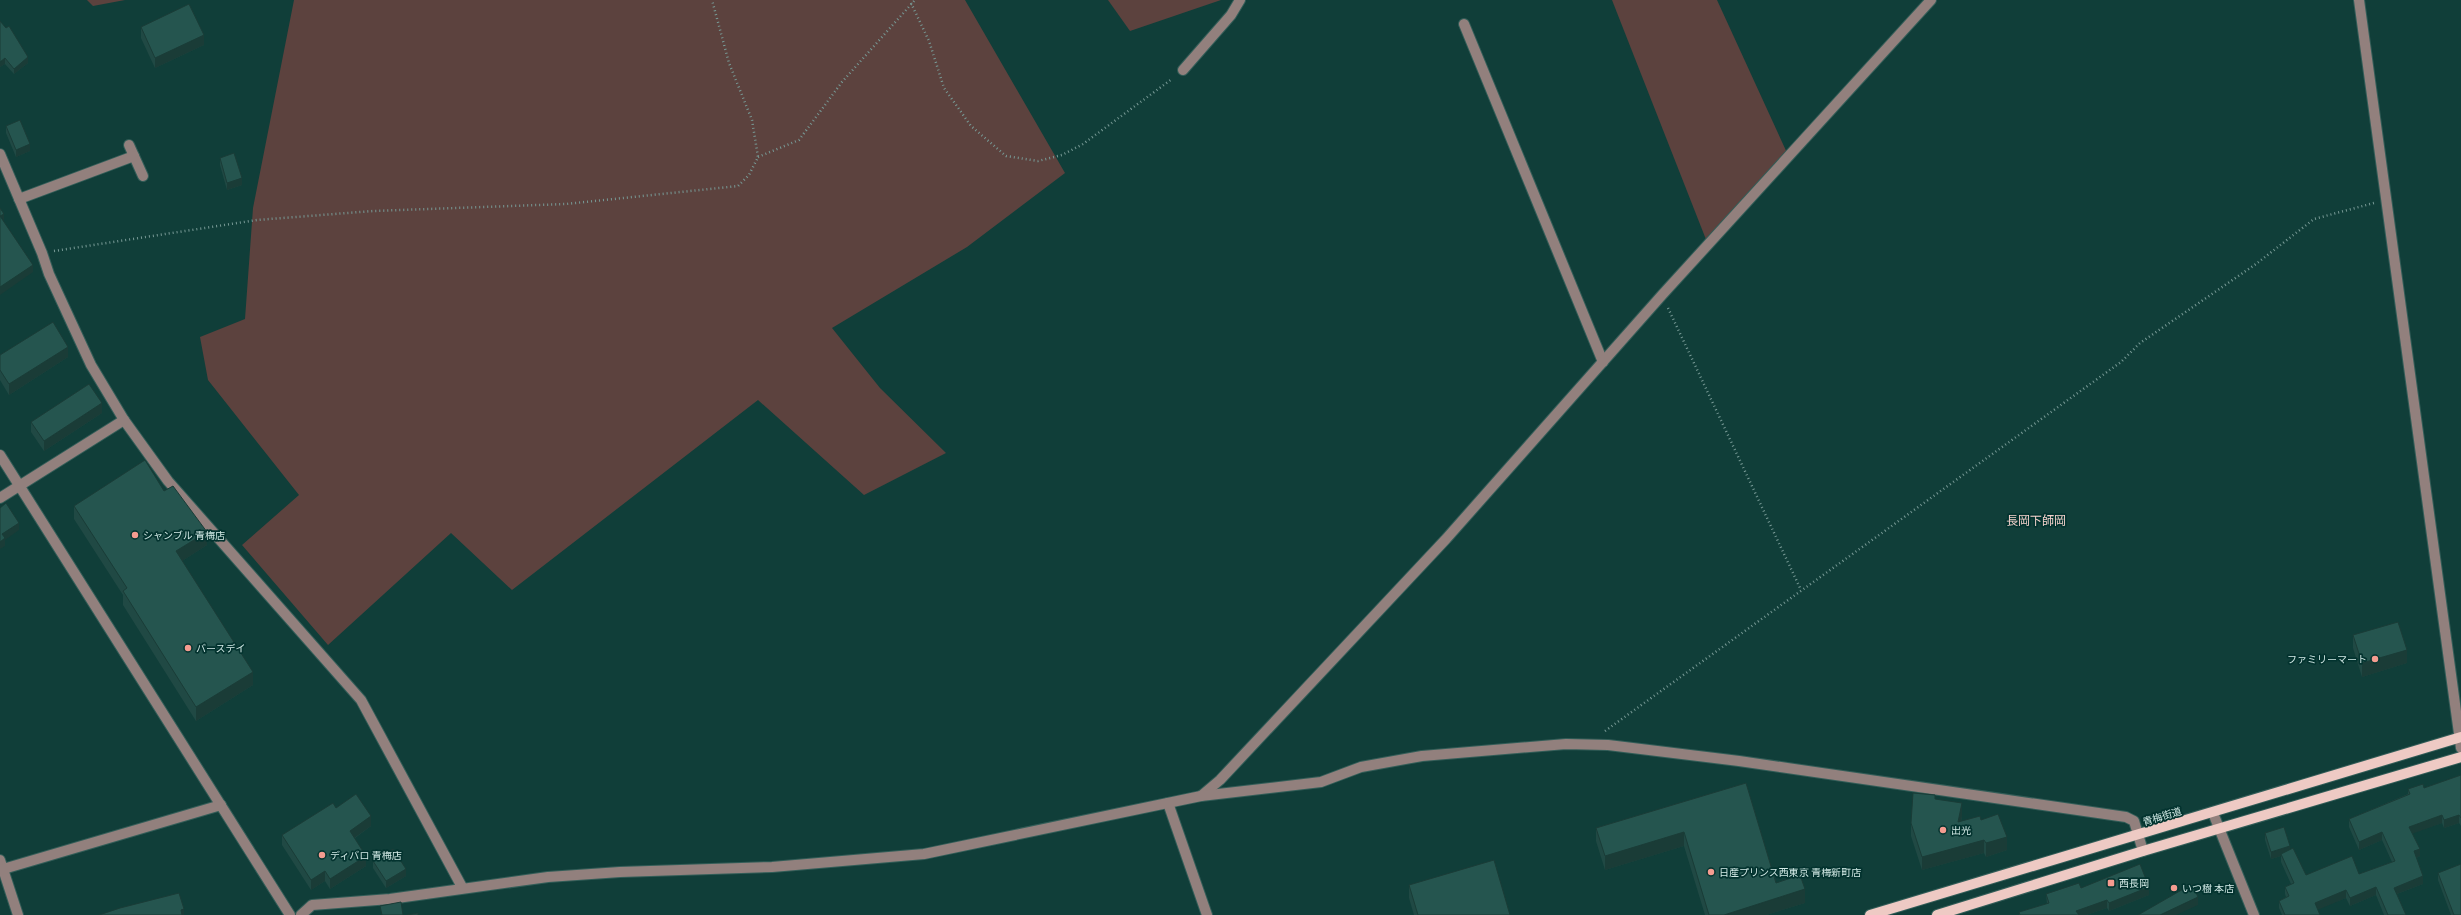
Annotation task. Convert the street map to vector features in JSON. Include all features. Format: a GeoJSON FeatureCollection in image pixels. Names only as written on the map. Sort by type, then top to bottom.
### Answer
{"type":"FeatureCollection","features":[{"type":"Feature","properties":{"kind":"main road","name":"青梅街道"},"geometry":{"type":"LineString","coordinates":[[1870,915],[2460,741]]}},
{"type":"Feature","properties":{"kind":"main road"},"geometry":{"type":"LineString","coordinates":[[1942,914],[2143,851],[2461,757]]}},
{"type":"Feature","properties":{"kind":"street"},"geometry":{"type":"LineString","coordinates":[[1183,70],[1231,15],[1240,0]]}},
{"type":"Feature","properties":{"kind":"street"},"geometry":{"type":"LineString","coordinates":[[1201,796],[1220,780],[1446,539],[1662,295],[1931,0]]}},
{"type":"Feature","properties":{"kind":"street"},"geometry":{"type":"LineString","coordinates":[[2359,0],[2460,741]]}},
{"type":"Feature","properties":{"kind":"street"},"geometry":{"type":"LineString","coordinates":[[1464,24],[1603,362]]}},
{"type":"Feature","properties":{"kind":"street"},"geometry":{"type":"LineString","coordinates":[[129,145],[143,176]]}},
{"type":"Feature","properties":{"kind":"street"},"geometry":{"type":"LineString","coordinates":[[0,154],[42,253],[49,274],[91,365],[124,420],[168,481],[361,700],[462,887]]}},
{"type":"Feature","properties":{"kind":"street"},"geometry":{"type":"LineString","coordinates":[[19,200],[134,156]]}},
{"type":"Feature","properties":{"kind":"street"},"geometry":{"type":"LineString","coordinates":[[0,498],[124,420]]}},
{"type":"Feature","properties":{"kind":"street"},"geometry":{"type":"LineString","coordinates":[[0,454],[290,915]]}},
{"type":"Feature","properties":{"kind":"street"},"geometry":{"type":"LineString","coordinates":[[301,915],[312,905],[390,899],[462,887],[584,874],[772,867],[924,854],[1201,796],[1321,782],[1361,767],[1422,756],[1566,744],[1608,745],[1860,777],[2126,817],[2134,821],[2143,851]]}},
{"type":"Feature","properties":{"kind":"street"},"geometry":{"type":"LineString","coordinates":[[1168,803],[1207,915]]}},
{"type":"Feature","properties":{"kind":"street"},"geometry":{"type":"LineString","coordinates":[[18,915],[1,866],[221,805]]}},
{"type":"Feature","properties":{"kind":"street"},"geometry":{"type":"LineString","coordinates":[[2213,813],[2254,915]]}},
{"type":"Feature","properties":{"kind":"path"},"geometry":{"type":"LineString","coordinates":[[42,253],[257,220],[373,211],[566,204],[738,186],[749,175],[758,157],[752,120],[729,62],[712,0]]}},
{"type":"Feature","properties":{"kind":"path"},"geometry":{"type":"LineString","coordinates":[[758,157],[799,140],[842,82],[886,35],[915,0]]}},
{"type":"Feature","properties":{"kind":"path"},"geometry":{"type":"LineString","coordinates":[[911,3],[929,41],[944,88],[971,126],[1006,156],[1038,161],[1062,155],[1096,135],[1183,70]]}},
{"type":"Feature","properties":{"kind":"path"},"geometry":{"type":"LineString","coordinates":[[1608,745],[1604,732],[2121,362],[2140,343],[2256,264],[2314,219],[2386,199]]}},
{"type":"Feature","properties":{"kind":"path"},"geometry":{"type":"LineString","coordinates":[[1662,295],[1802,590]]}},
{"type":"Feature","properties":{"kind":"shaded area"},"geometry":{"type":"Polygon","coordinates":[[[87,0],[125,0],[93,6],[87,0]]]}},
{"type":"Feature","properties":{"kind":"shaded area"},"geometry":{"type":"Polygon","coordinates":[[[294,0],[965,0],[1065,173],[967,247],[832,328],[880,388],[946,453],[864,495],[758,400],[512,590],[451,533],[328,645],[242,545],[299,495],[208,380],[200,337],[245,319],[253,208],[294,0]]]}},
{"type":"Feature","properties":{"kind":"shaded area"},"geometry":{"type":"Polygon","coordinates":[[[1108,0],[1221,0],[1130,31],[1108,0]]]}},
{"type":"Feature","properties":{"kind":"shaded area"},"geometry":{"type":"Polygon","coordinates":[[[1612,0],[1717,0],[1788,155],[1707,242],[1612,0]]]}},
{"type":"Feature","properties":{"kind":"building"},"geometry":{"type":"Polygon","coordinates":[[[189,4],[204,35],[155,58],[141,27],[189,4]]]}},
{"type":"Feature","properties":{"kind":"building"},"geometry":{"type":"Polygon","coordinates":[[[0,21],[6,28],[9,26],[28,57],[14,69],[5,58],[0,62],[0,21]]]}},
{"type":"Feature","properties":{"kind":"building"},"geometry":{"type":"Polygon","coordinates":[[[20,120],[30,144],[16,150],[6,126],[20,120]]]}},
{"type":"Feature","properties":{"kind":"building"},"geometry":{"type":"Polygon","coordinates":[[[234,153],[242,178],[227,183],[220,158],[234,153]]]}},
{"type":"Feature","properties":{"kind":"building"},"geometry":{"type":"Polygon","coordinates":[[[0,208],[4,214],[0,216],[0,208]]]}},
{"type":"Feature","properties":{"kind":"building"},"geometry":{"type":"Polygon","coordinates":[[[0,216],[33,265],[0,287],[0,216]]]}},
{"type":"Feature","properties":{"kind":"building"},"geometry":{"type":"Polygon","coordinates":[[[53,322],[68,347],[9,384],[0,370],[0,355],[53,322]]]}},
{"type":"Feature","properties":{"kind":"building"},"geometry":{"type":"Polygon","coordinates":[[[89,384],[102,403],[44,441],[31,422],[89,384]]]}},
{"type":"Feature","properties":{"kind":"building"},"geometry":{"type":"Polygon","coordinates":[[[145,460],[164,491],[173,486],[207,532],[176,551],[253,672],[196,707],[123,591],[127,588],[74,506],[145,460]]]}},
{"type":"Feature","properties":{"kind":"building"},"geometry":{"type":"Polygon","coordinates":[[[6,503],[19,523],[2,534],[5,538],[0,542],[0,508],[6,503]]]}},
{"type":"Feature","properties":{"kind":"building"},"geometry":{"type":"Polygon","coordinates":[[[2398,622],[2407,650],[2362,663],[2353,635],[2398,622]]]}},
{"type":"Feature","properties":{"kind":"building"},"geometry":{"type":"Polygon","coordinates":[[[2461,775],[2461,818],[2459,815],[2444,820],[2442,815],[2409,827],[2420,849],[2414,851],[2423,876],[2394,888],[2406,915],[2388,915],[2376,887],[2350,898],[2346,890],[2315,903],[2320,915],[2285,915],[2279,901],[2289,896],[2285,887],[2294,883],[2281,854],[2293,848],[2306,875],[2352,856],[2359,874],[2395,861],[2382,832],[2359,842],[2349,819],[2410,794],[2408,789],[2423,784],[2424,788],[2461,775]]]}},
{"type":"Feature","properties":{"kind":"building"},"geometry":{"type":"Polygon","coordinates":[[[1746,783],[1776,883],[1800,875],[1805,889],[1724,915],[1709,915],[1684,832],[1605,856],[1596,828],[1746,783]]]}},
{"type":"Feature","properties":{"kind":"building"},"geometry":{"type":"Polygon","coordinates":[[[1913,793],[1935,795],[1935,799],[1962,803],[1958,822],[1980,816],[1981,820],[1998,814],[2007,837],[1986,843],[1984,840],[1922,857],[1911,823],[1913,793]]]}},
{"type":"Feature","properties":{"kind":"building"},"geometry":{"type":"Polygon","coordinates":[[[356,794],[371,816],[350,831],[366,856],[330,879],[325,871],[311,880],[282,835],[333,803],[336,808],[356,794]]]}},
{"type":"Feature","properties":{"kind":"building"},"geometry":{"type":"Polygon","coordinates":[[[2284,827],[2290,846],[2271,852],[2265,833],[2284,827]]]}},
{"type":"Feature","properties":{"kind":"building"},"geometry":{"type":"Polygon","coordinates":[[[393,849],[406,869],[386,881],[373,861],[393,849]]]}},
{"type":"Feature","properties":{"kind":"building"},"geometry":{"type":"Polygon","coordinates":[[[1494,860],[1510,915],[1418,915],[1409,885],[1494,860]]]}},
{"type":"Feature","properties":{"kind":"building"},"geometry":{"type":"Polygon","coordinates":[[[2140,864],[2149,887],[2109,903],[2107,900],[2076,911],[2079,915],[2020,915],[2019,912],[2049,903],[2046,894],[2079,883],[2081,888],[2140,864]]]}},
{"type":"Feature","properties":{"kind":"building"},"geometry":{"type":"Polygon","coordinates":[[[2461,864],[2461,915],[2454,915],[2438,873],[2461,864]]]}},
{"type":"Feature","properties":{"kind":"building"},"geometry":{"type":"Polygon","coordinates":[[[2192,884],[2198,897],[2160,915],[2138,915],[2192,884]]]}},
{"type":"Feature","properties":{"kind":"building"},"geometry":{"type":"Polygon","coordinates":[[[179,893],[184,909],[181,910],[182,915],[99,915],[120,908],[179,893]]]}},
{"type":"Feature","properties":{"kind":"building"},"geometry":{"type":"Polygon","coordinates":[[[401,902],[403,915],[382,915],[380,906],[401,902]]]}},
{"type":"Feature","properties":{"kind":"building"},"geometry":{"type":"Polygon","coordinates":[[[418,913],[418,915],[407,915],[418,913]]]}},
{"type":"Feature","properties":{"kind":"place","name":"シャンブル 青梅店"},"geometry":{"type":"Point","coordinates":[135,535]}},
{"type":"Feature","properties":{"kind":"place","name":"バースデイ"},"geometry":{"type":"Point","coordinates":[188,648]}},
{"type":"Feature","properties":{"kind":"place","name":"ファミリーマート"},"geometry":{"type":"Point","coordinates":[2375,659]}},
{"type":"Feature","properties":{"kind":"place","name":"出光"},"geometry":{"type":"Point","coordinates":[1943,830]}},
{"type":"Feature","properties":{"kind":"place","name":"ディバロ 青梅店"},"geometry":{"type":"Point","coordinates":[322,855]}},
{"type":"Feature","properties":{"kind":"place","name":"日産プリンス西東京 青梅新町店"},"geometry":{"type":"Point","coordinates":[1711,872]}},
{"type":"Feature","properties":{"kind":"place","name":"西長岡"},"geometry":{"type":"Point","coordinates":[2111,883]}},
{"type":"Feature","properties":{"kind":"place","name":"いつ樹 本店"},"geometry":{"type":"Point","coordinates":[2174,888]}},
{"type":"Feature","properties":{"kind":"district","name":"長岡下師岡"},"geometry":{"type":"Point","coordinates":[2036,521]}}]}
